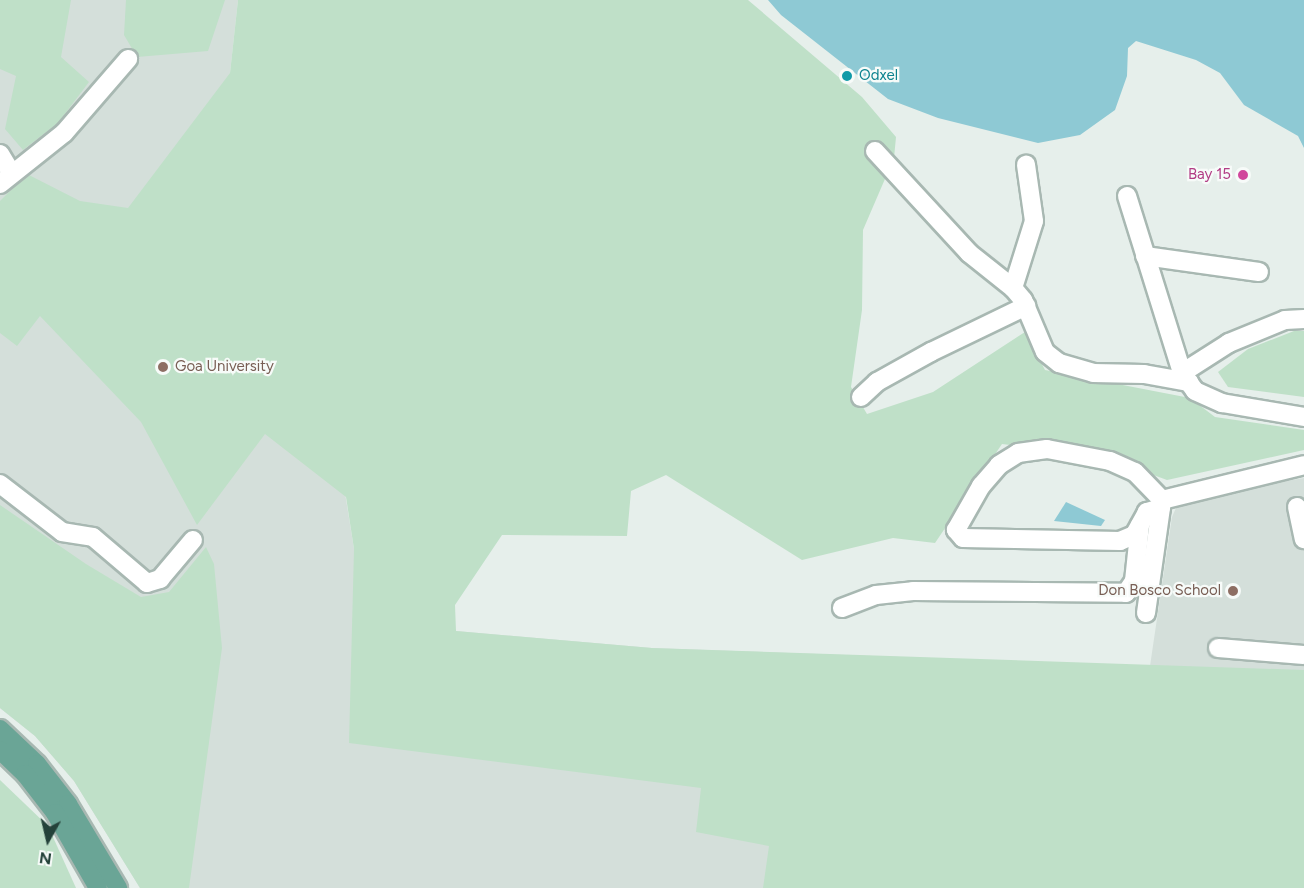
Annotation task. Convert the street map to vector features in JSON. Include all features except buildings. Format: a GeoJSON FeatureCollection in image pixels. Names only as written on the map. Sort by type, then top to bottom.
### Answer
{"type":"FeatureCollection","features":[{"type":"Feature","properties":{"kind":"main road"},"geometry":{"type":"LineString","coordinates":[[0,729],[38,764],[68,804],[118,888]]}},
{"type":"Feature","properties":{"kind":"main road"},"geometry":{"type":"LineString","coordinates":[[0,750],[26,774],[55,813],[97,887]]}},
{"type":"Feature","properties":{"kind":"street"},"geometry":{"type":"LineString","coordinates":[[3,181],[64,133],[128,59]]}},
{"type":"Feature","properties":{"kind":"street"},"geometry":{"type":"LineString","coordinates":[[875,151],[969,253],[1013,288],[1026,306],[1045,352],[1059,363],[1093,373],[1185,378],[1229,343],[1285,320],[1304,319]]}},
{"type":"Feature","properties":{"kind":"street"},"geometry":{"type":"LineString","coordinates":[[0,154],[3,181]]}},
{"type":"Feature","properties":{"kind":"street"},"geometry":{"type":"LineString","coordinates":[[1013,288],[1034,221],[1026,165]]}},
{"type":"Feature","properties":{"kind":"street"},"geometry":{"type":"LineString","coordinates":[[1127,196],[1185,378],[1195,391],[1222,403],[1304,417]]}},
{"type":"Feature","properties":{"kind":"street"},"geometry":{"type":"LineString","coordinates":[[1145,256],[1259,272]]}},
{"type":"Feature","properties":{"kind":"street"},"geometry":{"type":"LineString","coordinates":[[861,397],[877,382],[931,352],[1026,306]]}},
{"type":"Feature","properties":{"kind":"street"},"geometry":{"type":"LineString","coordinates":[[1146,613],[1161,504],[1135,472],[1110,461],[1047,449],[1018,453],[999,465],[981,486],[956,530],[963,538],[1120,542],[1128,540],[1147,512],[1161,504],[1304,465]]}},
{"type":"Feature","properties":{"kind":"street"},"geometry":{"type":"LineString","coordinates":[[0,484],[62,532],[93,537],[147,583],[160,579],[193,540]]}},
{"type":"Feature","properties":{"kind":"street"},"geometry":{"type":"LineString","coordinates":[[1298,507],[1304,539]]}},
{"type":"Feature","properties":{"kind":"street"},"geometry":{"type":"LineString","coordinates":[[842,608],[876,595],[913,591],[1126,593],[1134,581],[1140,524]]}},
{"type":"Feature","properties":{"kind":"street"},"geometry":{"type":"LineString","coordinates":[[1218,648],[1304,655]]}},
{"type":"Feature","properties":{"kind":"shaded area","name":"Goa University"},"geometry":{"type":"Polygon","coordinates":[[[0,0],[238,0],[230,73],[304,238],[354,549],[456,631],[652,648],[1150,666],[1172,517],[1180,499],[1304,478],[1304,888],[140,888],[74,781],[35,736],[0,708],[0,0]]]}},
{"type":"Feature","properties":{"kind":"green space"},"geometry":{"type":"Polygon","coordinates":[[[0,0],[71,0],[61,57],[89,82],[58,123],[23,150],[5,129],[16,76],[0,69],[0,0]]]}},
{"type":"Feature","properties":{"kind":"green space"},"geometry":{"type":"Polygon","coordinates":[[[126,0],[225,0],[208,51],[137,57],[124,35],[126,0]]]}},
{"type":"Feature","properties":{"kind":"green space"},"geometry":{"type":"Polygon","coordinates":[[[238,0],[748,0],[862,97],[896,137],[894,158],[863,230],[862,310],[851,387],[867,414],[933,392],[1025,332],[1045,370],[1190,398],[1215,417],[1304,430],[1304,450],[1167,480],[1102,456],[1002,444],[935,543],[893,538],[802,560],[666,475],[631,491],[627,536],[502,535],[455,605],[456,631],[652,648],[1304,670],[1304,888],[763,888],[769,846],[696,832],[701,788],[349,743],[354,549],[346,497],[265,434],[197,525],[141,422],[40,316],[17,346],[0,333],[0,201],[27,174],[80,201],[128,208],[230,73],[238,0]]]}},
{"type":"Feature","properties":{"kind":"green space"},"geometry":{"type":"Polygon","coordinates":[[[1294,331],[1304,331],[1304,397],[1228,387],[1218,372],[1248,349],[1294,331]]]}},
{"type":"Feature","properties":{"kind":"green space"},"geometry":{"type":"Polygon","coordinates":[[[0,505],[86,564],[141,597],[169,592],[206,547],[214,564],[222,648],[189,888],[140,888],[74,781],[35,736],[0,708],[0,505]]]}},
{"type":"Feature","properties":{"kind":"green space"},"geometry":{"type":"Polygon","coordinates":[[[0,780],[48,826],[76,888],[0,888],[0,780]]]}},
{"type":"Feature","properties":{"kind":"water"},"geometry":{"type":"Polygon","coordinates":[[[768,0],[1304,0],[1304,148],[1298,136],[1244,105],[1220,73],[1196,60],[1136,41],[1128,48],[1127,76],[1115,110],[1080,135],[1038,143],[938,118],[888,99],[781,15],[768,0]]]}},
{"type":"Feature","properties":{"kind":"water"},"geometry":{"type":"Polygon","coordinates":[[[1066,502],[1105,520],[1101,526],[1054,521],[1066,502]]]}},
{"type":"Feature","properties":{"kind":"place","name":"Odxel"},"geometry":{"type":"Point","coordinates":[847,76]}},
{"type":"Feature","properties":{"kind":"place","name":"Bay 15"},"geometry":{"type":"Point","coordinates":[1243,175]}},
{"type":"Feature","properties":{"kind":"place","name":"Goa University"},"geometry":{"type":"Point","coordinates":[163,367]}},
{"type":"Feature","properties":{"kind":"place","name":"Don Bosco School"},"geometry":{"type":"Point","coordinates":[1233,591]}}]}
